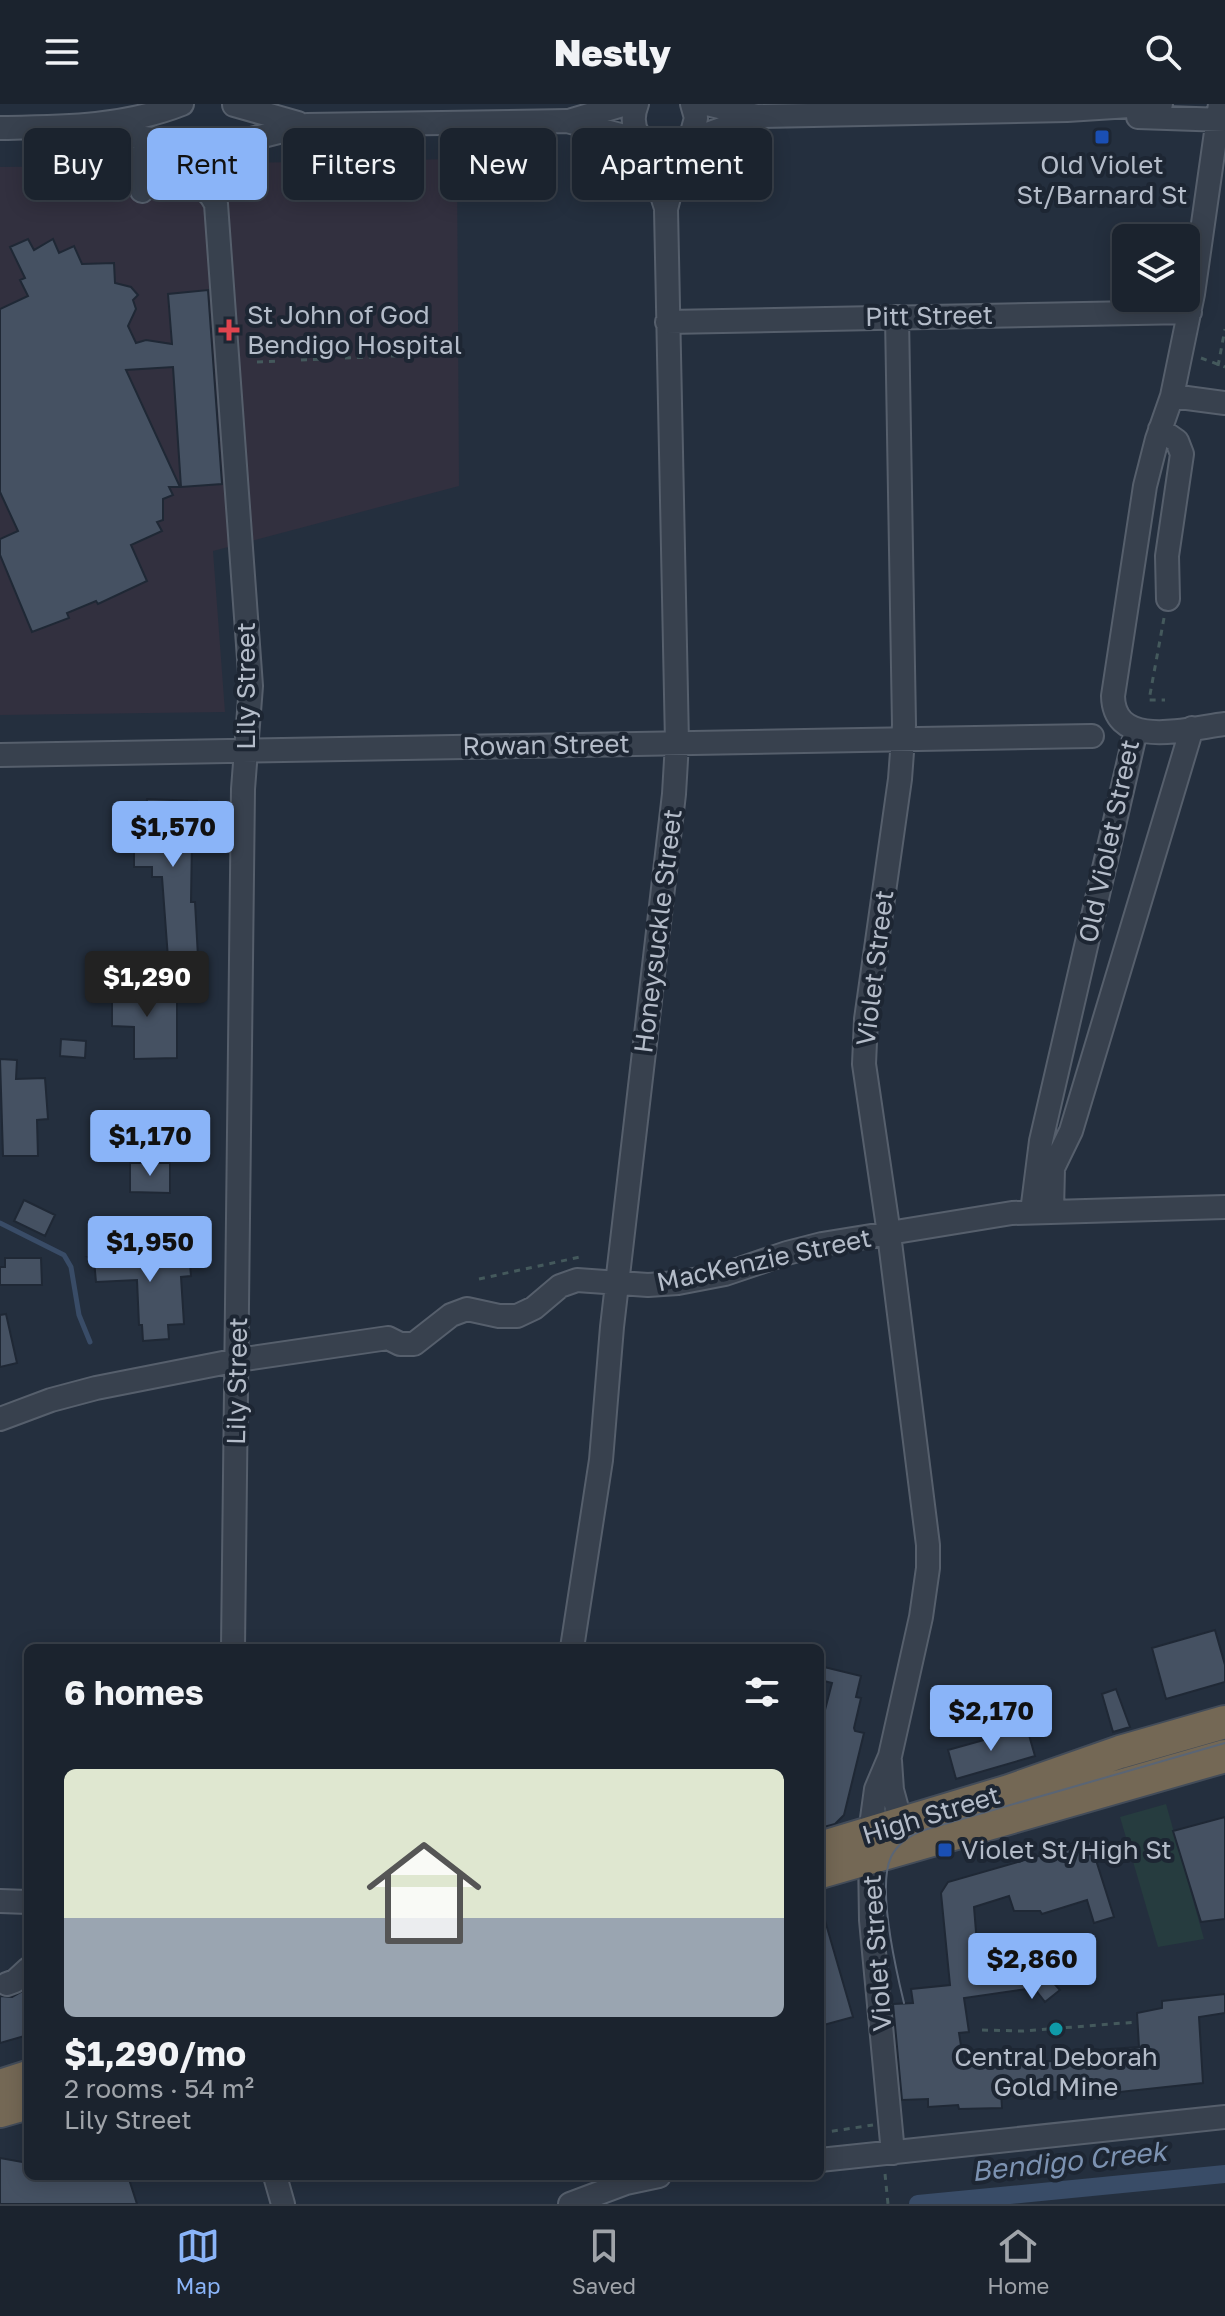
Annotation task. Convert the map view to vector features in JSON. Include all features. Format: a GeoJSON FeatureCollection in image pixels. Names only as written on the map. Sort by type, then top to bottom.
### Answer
{"type":"FeatureCollection","features":[{"type":"Feature","properties":{"kind":"highway","name":"High Street"},"geometry":{"type":"LineString","coordinates":[[1038,1796],[1151,1743],[1225,1722]]}},
{"type":"Feature","properties":{"kind":"highway","name":"High Street"},"geometry":{"type":"LineString","coordinates":[[824,1870],[870,1846],[1038,1796],[1225,1756]]}},
{"type":"Feature","properties":{"kind":"highway","name":"High Street"},"geometry":{"type":"LineString","coordinates":[[824,1848],[870,1846]]}},
{"type":"Feature","properties":{"kind":"highway"},"geometry":{"type":"LineString","coordinates":[[0,2086],[24,2078]]}},
{"type":"Feature","properties":{"kind":"highway"},"geometry":{"type":"LineString","coordinates":[[0,2111],[24,2104]]}},
{"type":"Feature","properties":{"kind":"street"},"geometry":{"type":"LineString","coordinates":[[0,128],[60,127],[135,120],[184,104]]}},
{"type":"Feature","properties":{"kind":"street"},"geometry":{"type":"LineString","coordinates":[[179,128],[184,104]]}},
{"type":"Feature","properties":{"kind":"street"},"geometry":{"type":"LineString","coordinates":[[567,121],[626,104]]}},
{"type":"Feature","properties":{"kind":"street","name":"Honeysuckle Street"},"geometry":{"type":"LineString","coordinates":[[635,128],[633,120],[637,104]]}},
{"type":"Feature","properties":{"kind":"street","name":"Honeysuckle Street"},"geometry":{"type":"LineString","coordinates":[[692,104],[696,118],[693,128]]}},
{"type":"Feature","properties":{"kind":"street"},"geometry":{"type":"LineString","coordinates":[[707,104],[757,116],[1067,110],[1161,104]]}},
{"type":"Feature","properties":{"kind":"street"},"geometry":{"type":"LineString","coordinates":[[233,105],[307,125]]}},
{"type":"Feature","properties":{"kind":"street"},"geometry":{"type":"LineString","coordinates":[[233,105],[240,128]]}},
{"type":"Feature","properties":{"kind":"street"},"geometry":{"type":"LineString","coordinates":[[1067,110],[1117,116],[1221,115]]}},
{"type":"Feature","properties":{"kind":"street"},"geometry":{"type":"LineString","coordinates":[[267,134],[347,114],[567,121],[593,128]]}},
{"type":"Feature","properties":{"kind":"street","name":"Old Violet Street"},"geometry":{"type":"LineString","coordinates":[[1200,248],[1221,115]]}},
{"type":"Feature","properties":{"kind":"street"},"geometry":{"type":"LineString","coordinates":[[717,128],[757,116]]}},
{"type":"Feature","properties":{"kind":"street"},"geometry":{"type":"LineString","coordinates":[[60,127],[147,138]]}},
{"type":"Feature","properties":{"kind":"street","name":"Lily Street"},"geometry":{"type":"LineString","coordinates":[[138,136],[142,189],[198,184],[209,190],[216,204],[251,686],[243,789],[233,1644]]}},
{"type":"Feature","properties":{"kind":"street","name":"Honeysuckle Street"},"geometry":{"type":"LineString","coordinates":[[663,200],[666,209]]}},
{"type":"Feature","properties":{"kind":"street","name":"Honeysuckle Street"},"geometry":{"type":"LineString","coordinates":[[573,1644],[601,1460],[617,1284],[674,794],[677,743],[667,322],[668,200]]}},
{"type":"Feature","properties":{"kind":"street","name":"Old Violet Street"},"geometry":{"type":"LineString","coordinates":[[1042,1211],[1041,1141],[1136,730],[1119,719],[1113,696],[1139,521],[1160,429],[1172,396],[1190,312]]}},
{"type":"Feature","properties":{"kind":"street","name":"Pitt Street"},"geometry":{"type":"LineString","coordinates":[[667,322],[1190,312]]}},
{"type":"Feature","properties":{"kind":"street","name":"Violet Street"},"geometry":{"type":"LineString","coordinates":[[893,2153],[871,1920],[870,1846],[876,1789],[890,1756],[921,1617],[928,1568],[928,1545],[889,1234],[867,1088],[864,1041],[903,740],[897,317]]}},
{"type":"Feature","properties":{"kind":"street"},"geometry":{"type":"LineString","coordinates":[[1172,396],[1225,403]]}},
{"type":"Feature","properties":{"kind":"street"},"geometry":{"type":"LineString","coordinates":[[1160,429],[1177,441],[1182,454],[1167,556],[1168,599]]}},
{"type":"Feature","properties":{"kind":"street"},"geometry":{"type":"LineString","coordinates":[[1136,730],[1150,732],[1225,724]]}},
{"type":"Feature","properties":{"kind":"street","name":"Old Violet Street"},"geometry":{"type":"LineString","coordinates":[[1042,1211],[1053,1168],[1071,1131],[1192,728]]}},
{"type":"Feature","properties":{"kind":"street","name":"Rowan Street"},"geometry":{"type":"LineString","coordinates":[[0,755],[1092,736]]}},
{"type":"Feature","properties":{"kind":"street","name":"MacKenzie Street"},"geometry":{"type":"LineString","coordinates":[[0,1419],[71,1393],[238,1360],[388,1338],[400,1344],[414,1344],[462,1310],[471,1309],[503,1317],[517,1316],[534,1308],[560,1286],[571,1282],[661,1285],[696,1280],[800,1249],[1042,1211],[1225,1207]]}},
{"type":"Feature","properties":{"kind":"street","name":"Violet Street"},"geometry":{"type":"LineString","coordinates":[[890,1756],[892,1790],[905,1836]]}},
{"type":"Feature","properties":{"kind":"street"},"geometry":{"type":"LineString","coordinates":[[0,1901],[24,1902]]}},
{"type":"Feature","properties":{"kind":"street"},"geometry":{"type":"LineString","coordinates":[[7,1984],[24,1973]]}},
{"type":"Feature","properties":{"kind":"street"},"geometry":{"type":"LineString","coordinates":[[824,2160],[1225,2117]]}},
{"type":"Feature","properties":{"kind":"street"},"geometry":{"type":"LineString","coordinates":[[276,2180],[283,2204]]}},
{"type":"Feature","properties":{"kind":"street"},"geometry":{"type":"LineString","coordinates":[[570,2204],[624,2180]]}},
{"type":"Feature","properties":{"kind":"path"},"geometry":{"type":"LineString","coordinates":[[1218,366],[1225,329]]}},
{"type":"Feature","properties":{"kind":"path"},"geometry":{"type":"LineString","coordinates":[[1193,355],[1225,367]]}},
{"type":"Feature","properties":{"kind":"path"},"geometry":{"type":"LineString","coordinates":[[391,356],[415,356]]}},
{"type":"Feature","properties":{"kind":"path"},"geometry":{"type":"LineString","coordinates":[[345,358],[371,357]]}},
{"type":"Feature","properties":{"kind":"path"},"geometry":{"type":"LineString","coordinates":[[301,360],[328,359]]}},
{"type":"Feature","properties":{"kind":"path"},"geometry":{"type":"LineString","coordinates":[[257,362],[280,361]]}},
{"type":"Feature","properties":{"kind":"path"},"geometry":{"type":"LineString","coordinates":[[1165,700],[1149,700],[1168,599]]}},
{"type":"Feature","properties":{"kind":"path"},"geometry":{"type":"LineString","coordinates":[[479,1279],[580,1257]]}},
{"type":"Feature","properties":{"kind":"path"},"geometry":{"type":"LineString","coordinates":[[982,2030],[1023,2031],[1137,2022]]}},
{"type":"Feature","properties":{"kind":"path"},"geometry":{"type":"LineString","coordinates":[[824,2132],[876,2124]]}},
{"type":"Feature","properties":{"kind":"path"},"geometry":{"type":"LineString","coordinates":[[886,2182],[888,2204]]}},
{"type":"Feature","properties":{"kind":"shaded area","name":"St John of God Bendigo Hospital"},"geometry":{"type":"Polygon","coordinates":[[[440,159],[440,200],[457,200],[459,486],[213,551],[225,712],[0,715],[0,167],[24,167],[24,200],[131,200],[131,165],[147,165],[147,200],[267,200],[267,163],[283,162],[283,200],[424,200],[424,160],[440,159]]]}},
{"type":"Feature","properties":{"kind":"green space"},"geometry":{"type":"Polygon","coordinates":[[[1166,1804],[1204,1939],[1158,1947],[1120,1817],[1166,1804]]]}},
{"type":"Feature","properties":{"kind":"building"},"geometry":{"type":"Polygon","coordinates":[[[28,239],[34,250],[53,239],[59,253],[74,246],[82,264],[114,263],[115,283],[131,287],[138,295],[133,300],[136,309],[128,326],[136,343],[146,340],[172,344],[168,294],[208,290],[222,484],[181,487],[173,367],[126,370],[180,487],[169,487],[173,495],[163,499],[163,520],[157,522],[162,531],[131,545],[147,581],[98,604],[96,601],[67,613],[69,618],[32,632],[0,555],[0,539],[18,531],[0,492],[0,309],[28,296],[20,280],[25,278],[10,247],[28,239]]]}},
{"type":"Feature","properties":{"kind":"building"},"geometry":{"type":"Polygon","coordinates":[[[147,799],[197,801],[196,839],[192,839],[191,902],[195,902],[198,957],[168,958],[162,877],[152,877],[152,867],[134,867],[134,845],[146,845],[147,799]]]}},
{"type":"Feature","properties":{"kind":"building"},"geometry":{"type":"Polygon","coordinates":[[[112,982],[146,983],[149,992],[177,992],[177,1058],[134,1059],[134,1027],[112,1026],[112,982]]]}},
{"type":"Feature","properties":{"kind":"building"},"geometry":{"type":"Polygon","coordinates":[[[61,1039],[86,1041],[85,1058],[60,1056],[61,1039]]]}},
{"type":"Feature","properties":{"kind":"building"},"geometry":{"type":"Polygon","coordinates":[[[0,1059],[17,1060],[16,1079],[45,1078],[48,1119],[37,1120],[38,1156],[3,1156],[0,1059]]]}},
{"type":"Feature","properties":{"kind":"building"},"geometry":{"type":"Polygon","coordinates":[[[122,1116],[124,1149],[105,1144],[101,1117],[122,1116]]]}},
{"type":"Feature","properties":{"kind":"building"},"geometry":{"type":"Polygon","coordinates":[[[130,1163],[170,1163],[170,1193],[130,1192],[130,1163]]]}},
{"type":"Feature","properties":{"kind":"building"},"geometry":{"type":"Polygon","coordinates":[[[24,1200],[55,1215],[45,1236],[14,1221],[24,1200]]]}},
{"type":"Feature","properties":{"kind":"building"},"geometry":{"type":"Polygon","coordinates":[[[136,1243],[136,1246],[163,1244],[164,1252],[189,1251],[191,1276],[181,1277],[184,1324],[168,1325],[169,1339],[143,1341],[142,1325],[139,1325],[137,1280],[96,1282],[94,1260],[88,1257],[122,1255],[122,1244],[136,1243]]]}},
{"type":"Feature","properties":{"kind":"building"},"geometry":{"type":"Polygon","coordinates":[[[5,1258],[41,1258],[42,1285],[0,1285],[0,1267],[5,1267],[5,1258]]]}},
{"type":"Feature","properties":{"kind":"building"},"geometry":{"type":"Polygon","coordinates":[[[6,1314],[17,1363],[0,1367],[0,1315],[6,1314]]]}},
{"type":"Feature","properties":{"kind":"building"},"geometry":{"type":"Polygon","coordinates":[[[1215,1630],[1225,1665],[1225,1682],[1166,1699],[1152,1648],[1215,1630]]]}},
{"type":"Feature","properties":{"kind":"building"},"geometry":{"type":"Polygon","coordinates":[[[824,1667],[861,1676],[856,1697],[861,1698],[854,1728],[864,1733],[844,1815],[835,1824],[824,1827],[824,1711],[832,1683],[824,1681],[824,1667]]]}},
{"type":"Feature","properties":{"kind":"building"},"geometry":{"type":"Polygon","coordinates":[[[1116,1689],[1130,1727],[1113,1732],[1102,1694],[1116,1689]]]}},
{"type":"Feature","properties":{"kind":"building"},"geometry":{"type":"Polygon","coordinates":[[[1027,1728],[1035,1756],[956,1779],[948,1750],[1027,1728]]]}},
{"type":"Feature","properties":{"kind":"building"},"geometry":{"type":"Polygon","coordinates":[[[1225,1817],[1225,1919],[1201,1922],[1173,1831],[1225,1817]]]}},
{"type":"Feature","properties":{"kind":"building"},"geometry":{"type":"Polygon","coordinates":[[[1089,1838],[1114,1917],[1094,1923],[1087,1900],[1042,1914],[1040,1911],[1014,1911],[1009,1896],[974,1907],[979,1969],[1040,1968],[1060,1990],[1045,2002],[1034,1988],[964,1998],[969,2032],[959,2033],[964,2065],[1098,2059],[1097,2050],[1139,2047],[1137,2013],[1162,2008],[1162,2001],[1225,1994],[1225,2013],[1199,2017],[1203,2083],[1101,2094],[1101,2088],[1033,2094],[1033,2091],[1001,2092],[1002,2108],[959,2109],[958,2105],[928,2107],[928,2099],[902,2100],[893,2004],[913,2003],[911,1989],[950,1985],[941,1893],[948,1882],[1070,1847],[1070,1844],[1089,1838]]]}},
{"type":"Feature","properties":{"kind":"building"},"geometry":{"type":"Polygon","coordinates":[[[824,1917],[853,2017],[824,2025],[824,1917]]]}},
{"type":"Feature","properties":{"kind":"building"},"geometry":{"type":"Polygon","coordinates":[[[24,1990],[24,2036],[0,2043],[0,1996],[12,1997],[24,1990]]]}},
{"type":"Feature","properties":{"kind":"building"},"geometry":{"type":"Polygon","coordinates":[[[0,2158],[24,2162],[24,2180],[129,2180],[137,2204],[0,2204],[0,2158]]]}},
{"type":"Feature","properties":{"kind":"waterway"},"geometry":{"type":"LineString","coordinates":[[0,1223],[64,1255],[71,1267],[79,1315],[90,1342]]}},
{"type":"Feature","properties":{"kind":"waterway","name":"Bendigo Creek"},"geometry":{"type":"LineString","coordinates":[[918,2204],[1225,2174]]}},
{"type":"Feature","properties":{"kind":"tram line"},"geometry":{"type":"LineString","coordinates":[[904,2003],[889,1929],[886,1888],[891,1857],[905,1840],[924,1830],[1225,1743]]}},
{"type":"Feature","properties":{"kind":"place","name":"Old Violet St/Barnard St"},"geometry":{"type":"Point","coordinates":[1102,137]}},
{"type":"Feature","properties":{"kind":"place","name":"St John of God Bendigo Hospital"},"geometry":{"type":"Point","coordinates":[229,330]}},
{"type":"Feature","properties":{"kind":"place","name":"Violet St/High St"},"geometry":{"type":"Point","coordinates":[945,1850]}},
{"type":"Feature","properties":{"kind":"place","name":"Central Deborah Gold Mine"},"geometry":{"type":"Point","coordinates":[1056,2029]}}]}
